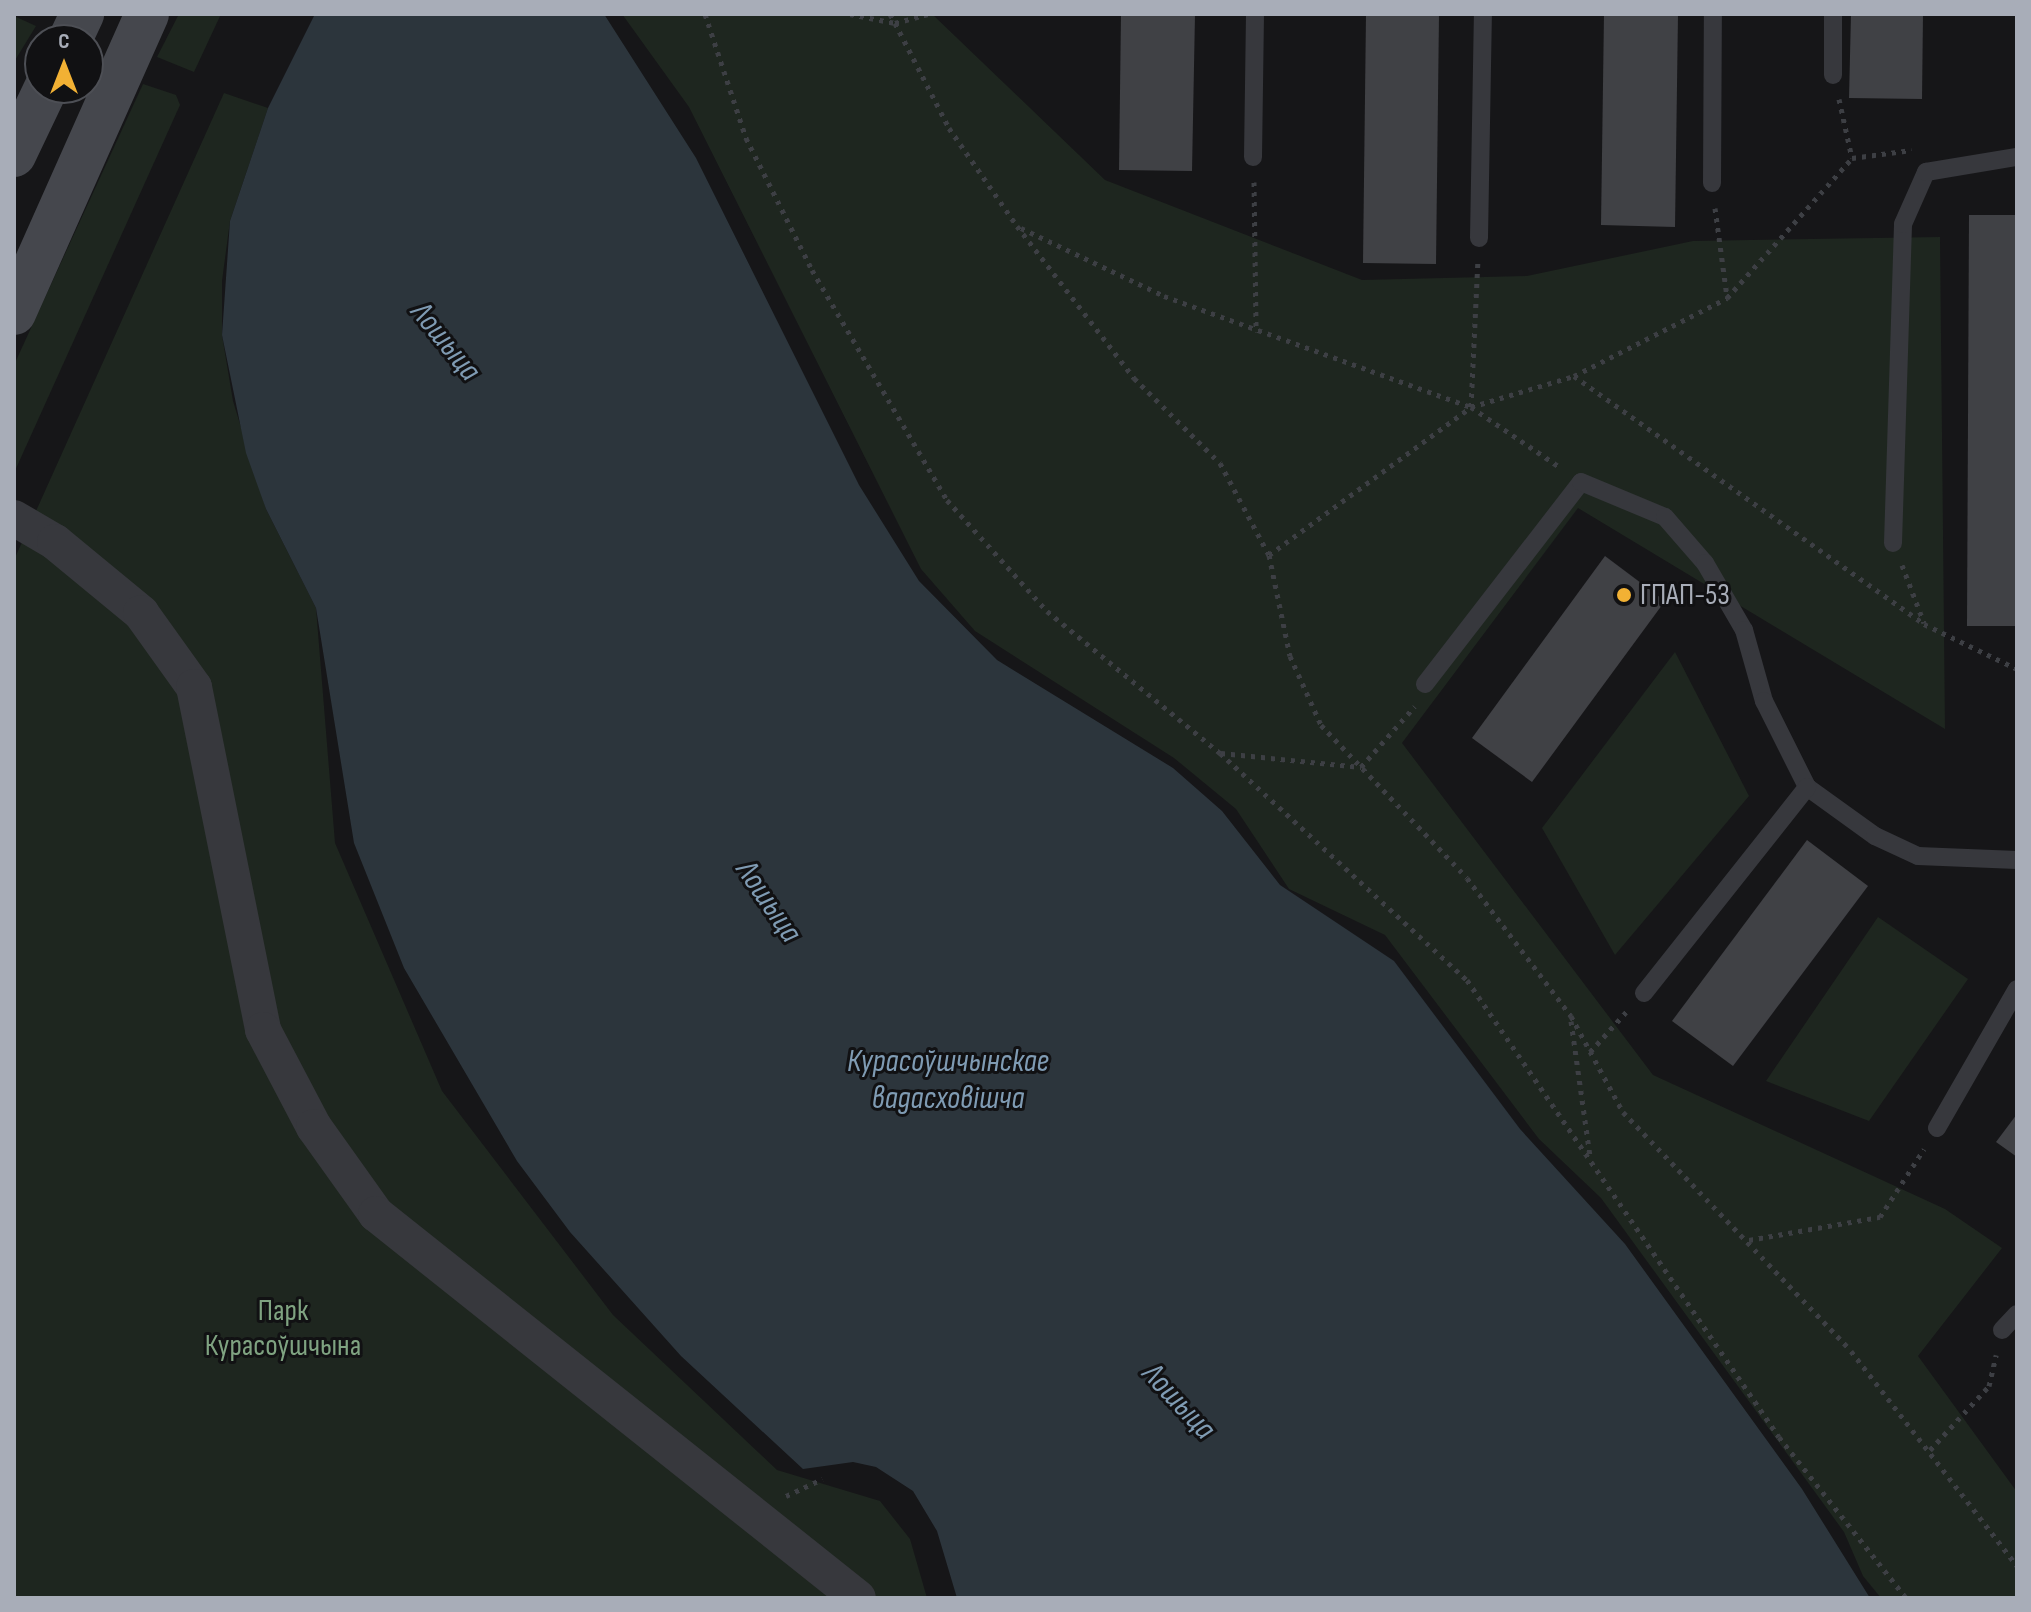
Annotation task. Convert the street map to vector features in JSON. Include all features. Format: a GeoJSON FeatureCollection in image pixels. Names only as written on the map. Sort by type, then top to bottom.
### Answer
{"type":"FeatureCollection","features":[{"type":"Feature","properties":{"kind":"main road"},"geometry":{"type":"LineString","coordinates":[[14,313],[147,14]]}},
{"type":"Feature","properties":{"kind":"main road"},"geometry":{"type":"LineString","coordinates":[[14,155],[38,104]]}},
{"type":"Feature","properties":{"kind":"street"},"geometry":{"type":"LineString","coordinates":[[14,518],[55,542],[141,613],[194,687],[263,1030],[314,1127],[376,1214],[858,1598]]}},
{"type":"Feature","properties":{"kind":"lane"},"geometry":{"type":"LineString","coordinates":[[1253,157],[1255,14]]}},
{"type":"Feature","properties":{"kind":"lane"},"geometry":{"type":"LineString","coordinates":[[1479,238],[1483,14]]}},
{"type":"Feature","properties":{"kind":"lane"},"geometry":{"type":"LineString","coordinates":[[1712,183],[1713,14]]}},
{"type":"Feature","properties":{"kind":"lane"},"geometry":{"type":"LineString","coordinates":[[1833,14],[1833,75]]}},
{"type":"Feature","properties":{"kind":"lane"},"geometry":{"type":"LineString","coordinates":[[1893,543],[1903,224],[1926,172],[2017,157]]}},
{"type":"Feature","properties":{"kind":"lane"},"geometry":{"type":"LineString","coordinates":[[1425,684],[1581,482],[1665,517],[1705,563],[1744,630],[1764,701],[1807,787],[1875,836],[1918,856],[2017,860]]}},
{"type":"Feature","properties":{"kind":"lane"},"geometry":{"type":"LineString","coordinates":[[1644,993],[1807,787]]}},
{"type":"Feature","properties":{"kind":"lane"},"geometry":{"type":"LineString","coordinates":[[1937,1128],[2017,989]]}},
{"type":"Feature","properties":{"kind":"lane"},"geometry":{"type":"LineString","coordinates":[[2002,1330],[2017,1314]]}},
{"type":"Feature","properties":{"kind":"path"},"geometry":{"type":"LineString","coordinates":[[705,14],[759,164],[812,270],[947,500],[1047,611],[1220,753],[1467,980],[1779,1437],[1906,1598]]}},
{"type":"Feature","properties":{"kind":"path"},"geometry":{"type":"LineString","coordinates":[[850,14],[895,23],[929,14]]}},
{"type":"Feature","properties":{"kind":"path"},"geometry":{"type":"LineString","coordinates":[[890,14],[949,128],[1017,226],[1134,378],[1220,463],[1269,555],[1290,656],[1321,725],[1467,878],[1571,1016],[1623,1112],[1749,1240],[1851,1351],[2017,1566]]}},
{"type":"Feature","properties":{"kind":"path"},"geometry":{"type":"LineString","coordinates":[[1833,75],[1852,158]]}},
{"type":"Feature","properties":{"kind":"path"},"geometry":{"type":"LineString","coordinates":[[1269,555],[1471,407],[1574,376],[1727,298],[1852,158],[1915,150]]}},
{"type":"Feature","properties":{"kind":"path"},"geometry":{"type":"LineString","coordinates":[[1253,157],[1256,332]]}},
{"type":"Feature","properties":{"kind":"path"},"geometry":{"type":"LineString","coordinates":[[1712,183],[1727,298]]}},
{"type":"Feature","properties":{"kind":"path"},"geometry":{"type":"LineString","coordinates":[[1017,226],[1256,332],[1471,407],[1581,482]]}},
{"type":"Feature","properties":{"kind":"path"},"geometry":{"type":"LineString","coordinates":[[1471,407],[1479,238]]}},
{"type":"Feature","properties":{"kind":"path"},"geometry":{"type":"LineString","coordinates":[[1574,376],[1924,624],[2017,669]]}},
{"type":"Feature","properties":{"kind":"path"},"geometry":{"type":"LineString","coordinates":[[1893,543],[1924,624]]}},
{"type":"Feature","properties":{"kind":"path"},"geometry":{"type":"LineString","coordinates":[[1361,767],[1411,714]]}},
{"type":"Feature","properties":{"kind":"path"},"geometry":{"type":"LineString","coordinates":[[1220,753],[1361,767]]}},
{"type":"Feature","properties":{"kind":"path"},"geometry":{"type":"LineString","coordinates":[[1590,1052],[1644,993]]}},
{"type":"Feature","properties":{"kind":"path"},"geometry":{"type":"LineString","coordinates":[[1571,1016],[1590,1161]]}},
{"type":"Feature","properties":{"kind":"path"},"geometry":{"type":"LineString","coordinates":[[1749,1240],[1880,1217],[1937,1128]]}},
{"type":"Feature","properties":{"kind":"path"},"geometry":{"type":"LineString","coordinates":[[1930,1450],[1989,1386]]}},
{"type":"Feature","properties":{"kind":"path"},"geometry":{"type":"LineString","coordinates":[[790,1492],[822,1479]]}},
{"type":"Feature","properties":{"kind":"green space"},"geometry":{"type":"Polygon","coordinates":[[[179,14],[221,14],[194,72],[157,57],[179,14]]]}},
{"type":"Feature","properties":{"kind":"green space"},"geometry":{"type":"Polygon","coordinates":[[[622,14],[932,14],[1105,180],[1362,280],[1527,276],[1693,241],[1940,237],[1945,729],[1578,508],[1402,743],[1653,1075],[1945,1209],[2002,1248],[1918,1356],[2017,1492],[2017,1598],[1881,1598],[1863,1576],[1844,1532],[1601,1198],[1539,1139],[1385,935],[1289,889],[1236,809],[1174,758],[975,631],[921,569],[689,107],[622,14]]]}},
{"type":"Feature","properties":{"kind":"green space"},"geometry":{"type":"Polygon","coordinates":[[[14,16],[32,24],[24,24],[24,46],[14,62],[14,16]]]}},
{"type":"Feature","properties":{"kind":"green space"},"geometry":{"type":"Polygon","coordinates":[[[143,84],[176,95],[180,105],[14,473],[14,365],[143,84]]]}},
{"type":"Feature","properties":{"kind":"green space","name":"Парк Курасоўшчына"},"geometry":{"type":"Polygon","coordinates":[[[224,93],[268,108],[230,221],[222,281],[222,335],[233,401],[266,509],[316,608],[335,843],[442,1091],[613,1315],[777,1470],[880,1501],[910,1539],[927,1598],[14,1598],[14,560],[224,93]]]}},
{"type":"Feature","properties":{"kind":"green space"},"geometry":{"type":"Polygon","coordinates":[[[1675,652],[1749,796],[1615,955],[1542,828],[1675,652]]]}},
{"type":"Feature","properties":{"kind":"green space"},"geometry":{"type":"Polygon","coordinates":[[[1878,917],[1968,979],[1869,1121],[1766,1081],[1878,917]]]}},
{"type":"Feature","properties":{"kind":"water","name":"Курасоўшчынскае вадасховішча"},"geometry":{"type":"Polygon","coordinates":[[[315,14],[604,14],[696,158],[859,485],[919,581],[997,660],[1173,768],[1222,811],[1280,885],[1394,961],[1520,1129],[1625,1244],[1802,1489],[1870,1598],[957,1598],[937,1531],[913,1491],[876,1467],[853,1462],[803,1469],[681,1356],[570,1232],[517,1161],[404,968],[354,843],[316,608],[266,509],[246,453],[222,335],[230,221],[268,108],[315,14]]]}},
{"type":"Feature","properties":{"kind":"building"},"geometry":{"type":"Polygon","coordinates":[[[1121,14],[1195,14],[1192,171],[1119,170],[1121,14]]]}},
{"type":"Feature","properties":{"kind":"building"},"geometry":{"type":"Polygon","coordinates":[[[1366,14],[1439,14],[1436,264],[1363,263],[1366,14]]]}},
{"type":"Feature","properties":{"kind":"building"},"geometry":{"type":"Polygon","coordinates":[[[1604,14],[1678,14],[1675,227],[1601,225],[1604,14]]]}},
{"type":"Feature","properties":{"kind":"building"},"geometry":{"type":"Polygon","coordinates":[[[1851,14],[1923,14],[1922,99],[1849,98],[1851,14]]]}},
{"type":"Feature","properties":{"kind":"building"},"geometry":{"type":"Polygon","coordinates":[[[1969,215],[2017,215],[2017,626],[1967,626],[1969,215]]]}},
{"type":"Feature","properties":{"kind":"building"},"geometry":{"type":"Polygon","coordinates":[[[1605,556],[1665,601],[1532,782],[1472,738],[1605,556]]]}},
{"type":"Feature","properties":{"kind":"building"},"geometry":{"type":"Polygon","coordinates":[[[1807,840],[1868,886],[1733,1066],[1672,1021],[1807,840]]]}},
{"type":"Feature","properties":{"kind":"building"},"geometry":{"type":"Polygon","coordinates":[[[2017,1114],[2017,1157],[1996,1142],[2017,1114]]]}},
{"type":"Feature","properties":{"kind":"place","name":"ГПАП-53"},"geometry":{"type":"Point","coordinates":[1624,595]}},
{"type":"Feature","properties":{"kind":"water label","name":"Лошыца"},"geometry":{"type":"Point","coordinates":[445,342]}},
{"type":"Feature","properties":{"kind":"water label","name":"Лошыца"},"geometry":{"type":"Point","coordinates":[768,902]}},
{"type":"Feature","properties":{"kind":"water label","name":"Лошыца"},"geometry":{"type":"Point","coordinates":[1178,1402]}}]}
